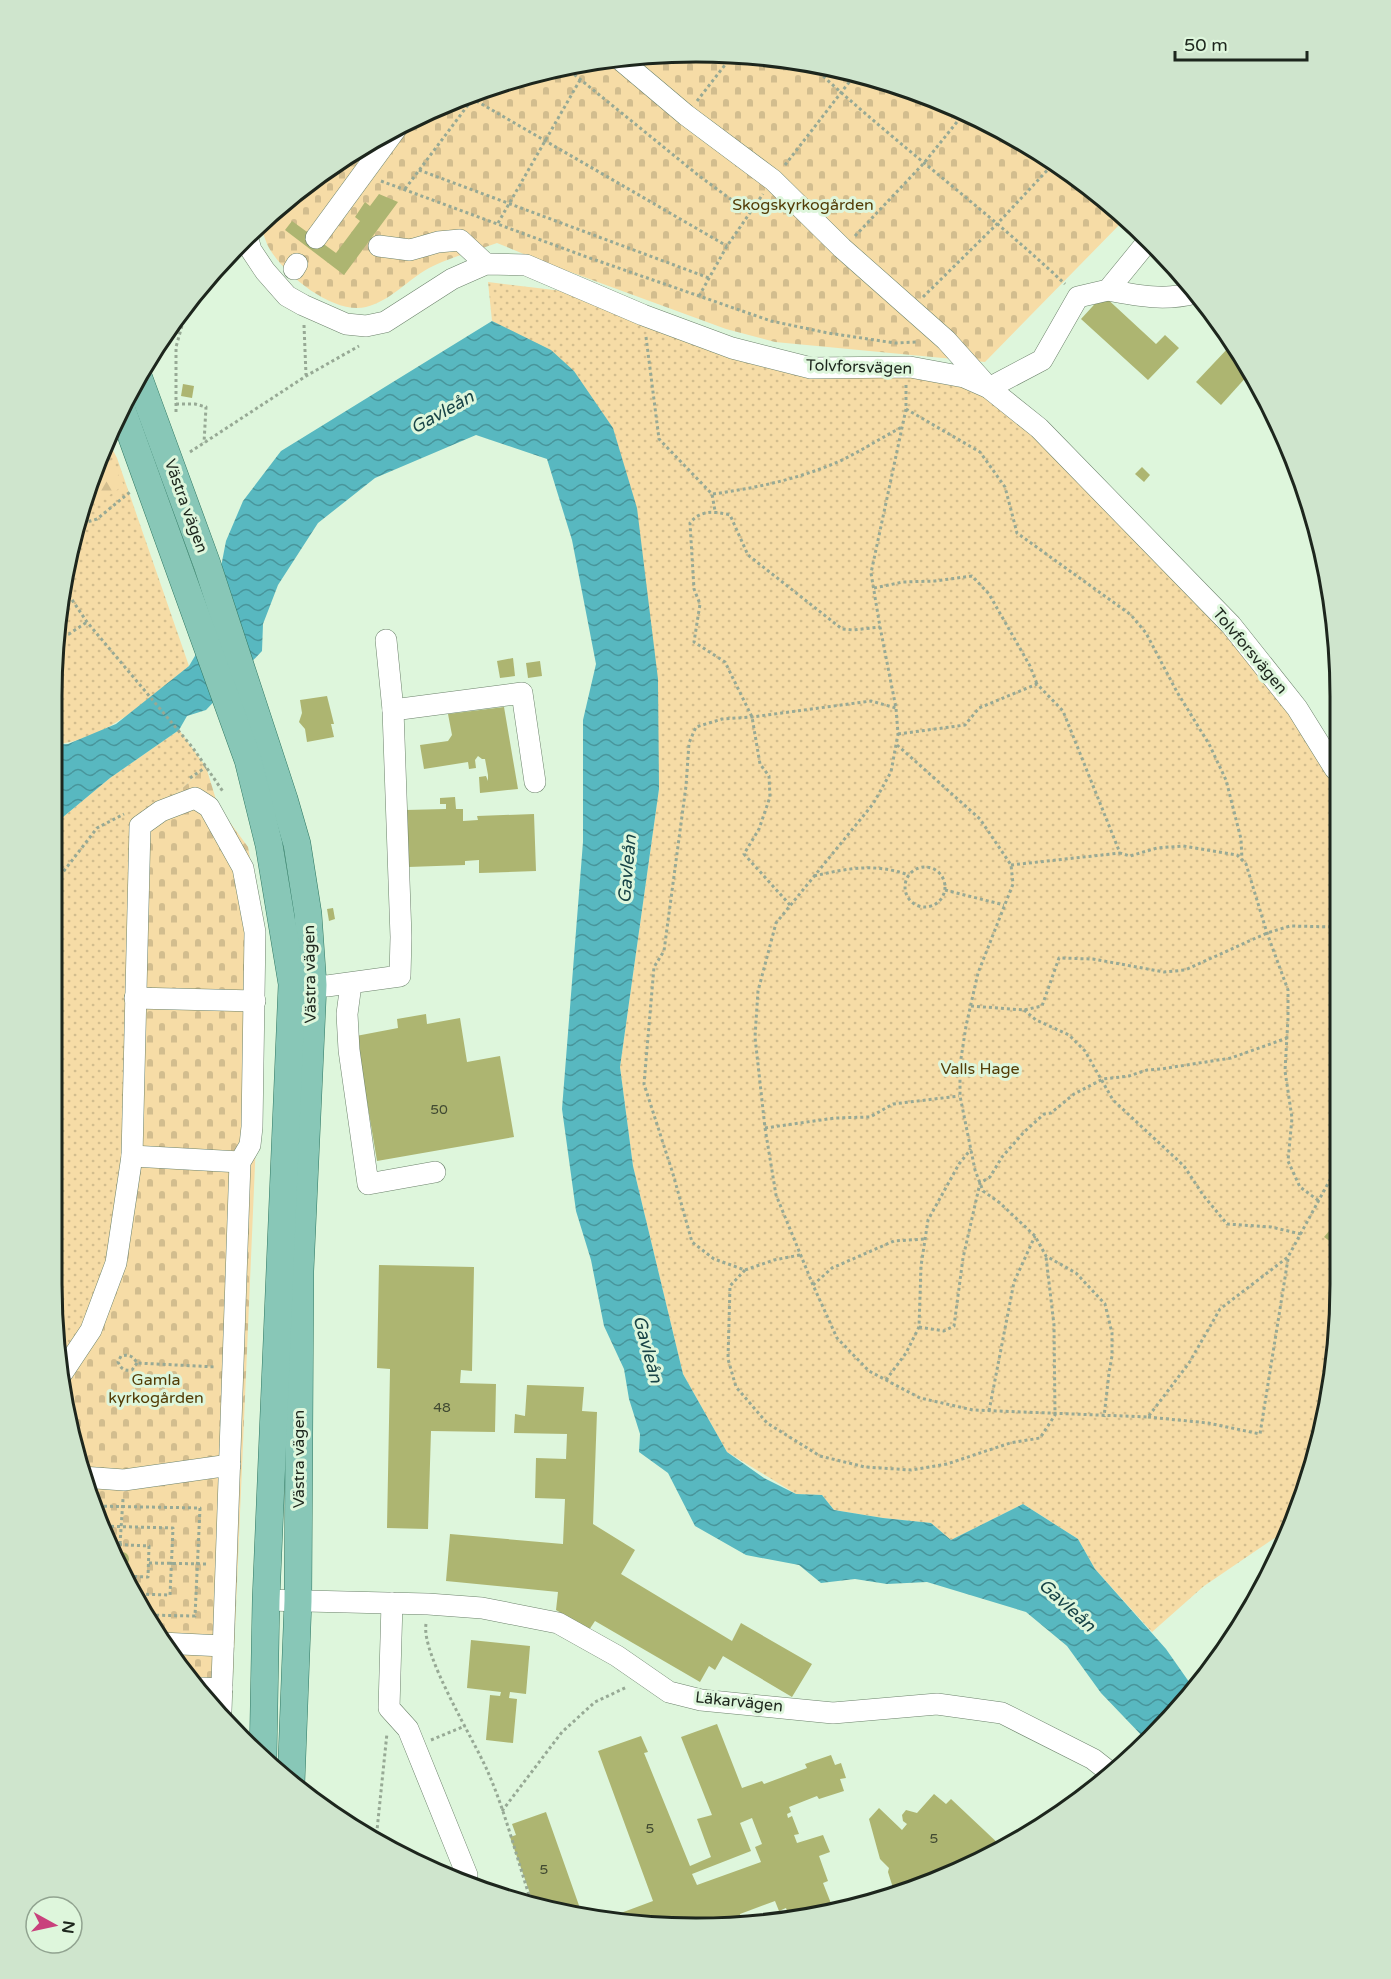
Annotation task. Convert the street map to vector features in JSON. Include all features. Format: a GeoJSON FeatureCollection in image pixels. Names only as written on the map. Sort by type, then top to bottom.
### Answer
{"type":"FeatureCollection","features":[{"type":"Feature","properties":{"kind":"main road","name":"Västra vägen"},"geometry":{"type":"LineString","coordinates":[[142,386],[207,564],[258,757],[269,845],[302,984],[298,1601],[291,1771]]}},
{"type":"Feature","properties":{"kind":"main road","name":"Västra vägen"},"geometry":{"type":"LineString","coordinates":[[125,419],[183,578],[258,757]]}},
{"type":"Feature","properties":{"kind":"main road","name":"Västra vägen"},"geometry":{"type":"LineString","coordinates":[[263,1747],[266,1600],[302,984]]}},
{"type":"Feature","properties":{"kind":"street"},"geometry":{"type":"LineString","coordinates":[[627,66],[686,115],[773,180],[842,248],[946,340],[989,388],[1042,360],[1078,297],[1108,290],[1175,298],[1186,295]]}},
{"type":"Feature","properties":{"kind":"street"},"geometry":{"type":"LineString","coordinates":[[316,238],[386,142]]}},
{"type":"Feature","properties":{"kind":"street"},"geometry":{"type":"LineString","coordinates":[[379,246],[410,250],[438,242],[460,240],[486,264]]}},
{"type":"Feature","properties":{"kind":"street","name":"Tolvforsvägen"},"geometry":{"type":"LineString","coordinates":[[249,245],[251,250],[287,296],[346,324],[366,326],[385,322],[452,279],[486,264],[526,265],[643,315],[732,348],[811,368],[908,375],[964,376],[989,388],[1040,428],[1230,625],[1297,708],[1330,761]]}},
{"type":"Feature","properties":{"kind":"street"},"geometry":{"type":"LineString","coordinates":[[1108,290],[1143,247]]}},
{"type":"Feature","properties":{"kind":"street"},"geometry":{"type":"LineString","coordinates":[[302,984],[327,986],[400,976],[401,937],[393,710],[386,640]]}},
{"type":"Feature","properties":{"kind":"street"},"geometry":{"type":"LineString","coordinates":[[393,710],[522,693],[536,782]]}},
{"type":"Feature","properties":{"kind":"street"},"geometry":{"type":"LineString","coordinates":[[67,1366],[91,1330],[116,1263],[132,1156],[140,826],[161,811],[195,798],[209,807],[243,868],[255,932],[252,1127],[250,1145],[240,1162],[221,1704]]}},
{"type":"Feature","properties":{"kind":"street"},"geometry":{"type":"LineString","coordinates":[[351,984],[347,1014],[349,1050],[368,1184],[435,1172]]}},
{"type":"Feature","properties":{"kind":"street"},"geometry":{"type":"LineString","coordinates":[[135,998],[255,1002]]}},
{"type":"Feature","properties":{"kind":"street"},"geometry":{"type":"LineString","coordinates":[[132,1156],[240,1162]]}},
{"type":"Feature","properties":{"kind":"street"},"geometry":{"type":"LineString","coordinates":[[92,1478],[124,1480],[230,1465]]}},
{"type":"Feature","properties":{"kind":"street"},"geometry":{"type":"LineString","coordinates":[[266,1600],[298,1601]]}},
{"type":"Feature","properties":{"kind":"street","name":"Läkarvägen"},"geometry":{"type":"LineString","coordinates":[[298,1601],[429,1604],[482,1608],[558,1623],[617,1656],[669,1692],[701,1700],[833,1713],[937,1704],[1002,1713],[1093,1759],[1104,1768]]}},
{"type":"Feature","properties":{"kind":"street"},"geometry":{"type":"LineString","coordinates":[[392,1604],[389,1708],[408,1729],[467,1874]]}},
{"type":"Feature","properties":{"kind":"street"},"geometry":{"type":"LineString","coordinates":[[174,1644],[223,1646]]}},
{"type":"Feature","properties":{"kind":"street"},"geometry":{"type":"LineString","coordinates":[[208,1688],[222,1689]]}},
{"type":"Feature","properties":{"kind":"path"},"geometry":{"type":"LineString","coordinates":[[686,115],[727,63]]}},
{"type":"Feature","properties":{"kind":"path"},"geometry":{"type":"LineString","coordinates":[[573,74],[748,212]]}},
{"type":"Feature","properties":{"kind":"path"},"geometry":{"type":"LineString","coordinates":[[821,74],[840,93],[998,223],[1078,297]]}},
{"type":"Feature","properties":{"kind":"path"},"geometry":{"type":"LineString","coordinates":[[498,223],[580,80]]}},
{"type":"Feature","properties":{"kind":"path"},"geometry":{"type":"LineString","coordinates":[[476,101],[727,246]]}},
{"type":"Feature","properties":{"kind":"path"},"geometry":{"type":"LineString","coordinates":[[405,189],[468,104]]}},
{"type":"Feature","properties":{"kind":"path"},"geometry":{"type":"LineString","coordinates":[[842,248],[924,163],[959,119]]}},
{"type":"Feature","properties":{"kind":"path"},"geometry":{"type":"LineString","coordinates":[[911,309],[998,223],[1048,168]]}},
{"type":"Feature","properties":{"kind":"path"},"geometry":{"type":"LineString","coordinates":[[419,170],[709,278]]}},
{"type":"Feature","properties":{"kind":"path"},"geometry":{"type":"LineString","coordinates":[[364,172],[384,183],[771,321],[828,333],[895,343],[946,340]]}},
{"type":"Feature","properties":{"kind":"path"},"geometry":{"type":"LineString","coordinates":[[303,305],[306,376]]}},
{"type":"Feature","properties":{"kind":"path"},"geometry":{"type":"LineString","coordinates":[[643,315],[659,439],[712,494],[715,511]]}},
{"type":"Feature","properties":{"kind":"path"},"geometry":{"type":"LineString","coordinates":[[176,416],[176,348],[183,324]]}},
{"type":"Feature","properties":{"kind":"path"},"geometry":{"type":"LineString","coordinates":[[188,453],[306,376],[368,341]]}},
{"type":"Feature","properties":{"kind":"path"},"geometry":{"type":"LineString","coordinates":[[908,375],[906,409],[871,573],[896,708],[898,734],[891,772],[873,804],[776,923],[758,991],[755,1037],[765,1128],[776,1195],[837,1338],[869,1371],[920,1398],[973,1410],[1208,1423],[1260,1434],[1288,1257],[1330,1180]]}},
{"type":"Feature","properties":{"kind":"path"},"geometry":{"type":"LineString","coordinates":[[176,404],[195,404],[206,407],[204,443]]}},
{"type":"Feature","properties":{"kind":"path"},"geometry":{"type":"LineString","coordinates":[[906,409],[980,452],[1005,487],[1017,533],[1131,615],[1146,633],[1177,692],[1209,744],[1226,780],[1242,839],[1242,860]]}},
{"type":"Feature","properties":{"kind":"path"},"geometry":{"type":"LineString","coordinates":[[712,494],[750,489],[798,477],[840,460],[902,427]]}},
{"type":"Feature","properties":{"kind":"path"},"geometry":{"type":"LineString","coordinates":[[86,522],[97,519],[131,490]]}},
{"type":"Feature","properties":{"kind":"path"},"geometry":{"type":"LineString","coordinates":[[790,906],[744,854],[759,829],[770,797],[769,776],[760,764],[752,717],[725,662],[694,642],[700,604],[693,589],[690,523],[696,516],[715,511],[730,515],[748,555],[843,629],[880,627]]}},
{"type":"Feature","properties":{"kind":"path"},"geometry":{"type":"LineString","coordinates":[[874,588],[903,582],[972,576],[989,594],[1038,684],[1063,711],[1120,853]]}},
{"type":"Feature","properties":{"kind":"path"},"geometry":{"type":"LineString","coordinates":[[70,597],[87,622],[193,748],[206,767],[187,781]]}},
{"type":"Feature","properties":{"kind":"path"},"geometry":{"type":"LineString","coordinates":[[65,633],[69,634],[87,622]]}},
{"type":"Feature","properties":{"kind":"path"},"geometry":{"type":"LineString","coordinates":[[898,734],[965,725],[979,708],[1038,684]]}},
{"type":"Feature","properties":{"kind":"path"},"geometry":{"type":"LineString","coordinates":[[745,1270],[714,1259],[692,1242],[644,1084],[654,967],[664,951],[686,786],[689,743],[696,728],[722,719],[871,701],[896,708]]}},
{"type":"Feature","properties":{"kind":"path"},"geometry":{"type":"LineString","coordinates":[[800,1255],[774,1260],[745,1270],[730,1286],[728,1359],[736,1387],[767,1423],[820,1456],[865,1467],[911,1470],[947,1464],[1010,1443],[1040,1438],[1054,1415],[1054,1325],[1046,1256],[1035,1236],[1000,1203],[983,1191],[960,1096],[960,1065],[978,973],[1013,884],[1011,865],[980,819],[897,745]]}},
{"type":"Feature","properties":{"kind":"path"},"geometry":{"type":"LineString","coordinates":[[62,873],[98,828],[132,810]]}},
{"type":"Feature","properties":{"kind":"path"},"geometry":{"type":"LineString","coordinates":[[1011,865],[1120,853],[1130,856],[1157,848],[1183,846],[1237,855],[1246,864],[1267,933],[1288,990],[1285,1071],[1292,1118],[1288,1161],[1300,1187],[1319,1201]]}},
{"type":"Feature","properties":{"kind":"path"},"geometry":{"type":"LineString","coordinates":[[813,877],[846,869],[872,867],[890,868],[909,875]]}},
{"type":"Feature","properties":{"kind":"path"},"geometry":{"type":"LineString","coordinates":[[920,868],[933,869],[942,878],[944,890],[942,897],[933,906],[920,907],[914,904],[906,894],[905,887],[909,875],[920,868]]}},
{"type":"Feature","properties":{"kind":"path"},"geometry":{"type":"LineString","coordinates":[[944,890],[1004,905]]}},
{"type":"Feature","properties":{"kind":"path"},"geometry":{"type":"LineString","coordinates":[[971,1006],[1024,1010],[1042,1006],[1059,958],[1093,959],[1164,972],[1185,970],[1267,933],[1290,926],[1330,927]]}},
{"type":"Feature","properties":{"kind":"path"},"geometry":{"type":"LineString","coordinates":[[1024,1010],[1036,1020],[1068,1035],[1085,1051],[1113,1100],[1184,1166],[1203,1195],[1227,1224],[1271,1227],[1301,1234]]}},
{"type":"Feature","properties":{"kind":"path"},"geometry":{"type":"LineString","coordinates":[[919,1327],[944,1331],[954,1326],[963,1258],[980,1183],[990,1177],[1002,1156],[1044,1114],[1051,1113],[1074,1094],[1102,1079],[1231,1058],[1287,1038]]}},
{"type":"Feature","properties":{"kind":"path"},"geometry":{"type":"LineString","coordinates":[[765,1128],[835,1118],[870,1117],[893,1104],[960,1096]]}},
{"type":"Feature","properties":{"kind":"path"},"geometry":{"type":"LineString","coordinates":[[886,1380],[906,1353],[919,1327],[921,1266],[928,1220],[959,1164],[971,1149]]}},
{"type":"Feature","properties":{"kind":"path"},"geometry":{"type":"LineString","coordinates":[[989,1411],[1014,1282],[1035,1236]]}},
{"type":"Feature","properties":{"kind":"path"},"geometry":{"type":"LineString","coordinates":[[813,1285],[832,1268],[894,1241],[925,1239]]}},
{"type":"Feature","properties":{"kind":"path"},"geometry":{"type":"LineString","coordinates":[[1046,1256],[1076,1273],[1106,1304],[1112,1333],[1112,1356],[1104,1417]]}},
{"type":"Feature","properties":{"kind":"path"},"geometry":{"type":"LineString","coordinates":[[1148,1418],[1189,1363],[1220,1309],[1288,1257]]}},
{"type":"Feature","properties":{"kind":"path"},"geometry":{"type":"LineString","coordinates":[[126,1354],[133,1357],[137,1363],[132,1370],[126,1371],[118,1362],[121,1356],[126,1354]]}},
{"type":"Feature","properties":{"kind":"path"},"geometry":{"type":"LineString","coordinates":[[137,1363],[232,1368]]}},
{"type":"Feature","properties":{"kind":"path"},"geometry":{"type":"LineString","coordinates":[[124,1480],[120,1544],[149,1545],[148,1577],[134,1576]]}},
{"type":"Feature","properties":{"kind":"path"},"geometry":{"type":"LineString","coordinates":[[102,1506],[200,1508],[195,1616],[155,1615]]}},
{"type":"Feature","properties":{"kind":"path"},"geometry":{"type":"LineString","coordinates":[[110,1527],[173,1528],[170,1595],[143,1594]]}},
{"type":"Feature","properties":{"kind":"path"},"geometry":{"type":"LineString","coordinates":[[149,1563],[225,1563]]}},
{"type":"Feature","properties":{"kind":"path"},"geometry":{"type":"LineString","coordinates":[[429,1604],[424,1632],[442,1679],[488,1771],[529,1895]]}},
{"type":"Feature","properties":{"kind":"path"},"geometry":{"type":"LineString","coordinates":[[501,1812],[562,1732],[595,1702],[647,1677]]}},
{"type":"Feature","properties":{"kind":"path"},"geometry":{"type":"LineString","coordinates":[[377,1832],[389,1708]]}},
{"type":"Feature","properties":{"kind":"path"},"geometry":{"type":"LineString","coordinates":[[415,1746],[465,1726]]}},
{"type":"Feature","properties":{"kind":"green space","name":"Skogskyrkogården"},"geometry":{"type":"Polygon","coordinates":[[[696,62],[778,67],[860,83],[899,95],[976,127],[1013,146],[1048,168],[1120,224],[985,362],[775,342],[726,329],[497,243],[432,267],[374,304],[353,308],[339,305],[309,289],[284,267],[267,244],[263,232],[343,168],[415,127],[453,110],[531,83],[572,74],[654,63],[696,62]]]}},
{"type":"Feature","properties":{"kind":"green space","name":"Valls Hage"},"geometry":{"type":"Polygon","coordinates":[[[488,282],[596,295],[732,348],[872,366],[989,388],[1231,625],[1330,762],[1330,1283],[1324,1366],[1317,1407],[1296,1487],[1276,1537],[1204,1586],[1152,1632],[1095,1569],[1078,1539],[1023,1504],[951,1540],[931,1523],[834,1510],[822,1495],[796,1494],[727,1452],[683,1374],[633,1166],[620,1067],[659,789],[574,371],[492,321],[488,282]]]}},
{"type":"Feature","properties":{"kind":"green space"},"geometry":{"type":"Polygon","coordinates":[[[112,448],[189,666],[126,716],[90,736],[62,743],[63,654],[67,613],[83,531],[112,448]]]}},
{"type":"Feature","properties":{"kind":"green space"},"geometry":{"type":"Polygon","coordinates":[[[109,457],[124,485],[90,509],[109,457]]]}},
{"type":"Feature","properties":{"kind":"green space"},"geometry":{"type":"Polygon","coordinates":[[[179,730],[206,767],[140,826],[116,1263],[66,1360],[62,1283],[62,818],[110,778],[179,730]]]}},
{"type":"Feature","properties":{"kind":"green space","name":"Gamla kyrkogården"},"geometry":{"type":"Polygon","coordinates":[[[206,767],[218,806],[248,847],[264,932],[231,1715],[168,1636],[127,1564],[95,1487],[83,1448],[67,1366],[66,1360],[116,1263],[140,826],[206,767]]]}},
{"type":"Feature","properties":{"kind":"water","name":"Gavleån"},"geometry":{"type":"Polygon","coordinates":[[[492,321],[551,350],[574,371],[613,428],[637,508],[658,679],[659,789],[620,1067],[633,1166],[683,1374],[727,1452],[764,1478],[796,1494],[822,1495],[834,1510],[931,1523],[951,1540],[1023,1504],[1078,1539],[1095,1569],[1166,1649],[1188,1681],[1141,1735],[1101,1693],[1067,1646],[1026,1612],[927,1582],[887,1584],[855,1579],[821,1583],[799,1565],[746,1555],[695,1526],[668,1473],[639,1452],[640,1434],[629,1399],[624,1369],[604,1326],[591,1260],[576,1211],[562,1109],[583,842],[583,720],[596,664],[572,540],[547,459],[476,435],[375,478],[318,523],[278,585],[263,624],[262,651],[206,710],[187,716],[179,730],[110,778],[62,818],[62,744],[116,724],[189,666],[208,634],[226,541],[243,501],[281,451],[492,321]]]}},
{"type":"Feature","properties":{"kind":"building"},"geometry":{"type":"Polygon","coordinates":[[[379,194],[398,202],[344,275],[285,230],[292,221],[336,253],[360,221],[355,217],[365,202],[370,206],[379,194]]]}},
{"type":"Feature","properties":{"kind":"building"},"geometry":{"type":"Polygon","coordinates":[[[1103,295],[1156,344],[1165,335],[1179,348],[1148,380],[1081,319],[1103,295]]]}},
{"type":"Feature","properties":{"kind":"building"},"geometry":{"type":"Polygon","coordinates":[[[1227,349],[1245,379],[1221,405],[1196,382],[1227,349]]]}},
{"type":"Feature","properties":{"kind":"building"},"geometry":{"type":"Polygon","coordinates":[[[183,384],[194,386],[192,398],[181,396],[183,384]]]}},
{"type":"Feature","properties":{"kind":"building"},"geometry":{"type":"Polygon","coordinates":[[[1142,467],[1150,475],[1144,482],[1135,474],[1142,467]]]}},
{"type":"Feature","properties":{"kind":"building"},"geometry":{"type":"Polygon","coordinates":[[[513,658],[515,676],[500,678],[497,661],[513,658]]]}},
{"type":"Feature","properties":{"kind":"building"},"geometry":{"type":"Polygon","coordinates":[[[540,661],[542,676],[528,678],[526,663],[540,661]]]}},
{"type":"Feature","properties":{"kind":"building"},"geometry":{"type":"Polygon","coordinates":[[[327,696],[334,724],[331,724],[334,737],[307,742],[305,729],[299,722],[302,713],[300,700],[327,696]]]}},
{"type":"Feature","properties":{"kind":"building"},"geometry":{"type":"Polygon","coordinates":[[[504,707],[518,789],[480,793],[479,777],[486,776],[488,781],[488,775],[485,759],[478,756],[475,760],[476,768],[469,769],[468,762],[424,769],[420,745],[448,741],[452,735],[448,714],[504,707]]]}},
{"type":"Feature","properties":{"kind":"building"},"geometry":{"type":"Polygon","coordinates":[[[455,797],[456,809],[463,809],[463,821],[478,820],[477,816],[534,814],[536,871],[479,873],[479,860],[465,861],[465,865],[408,867],[406,810],[446,809],[446,804],[440,804],[440,798],[455,797]]]}},
{"type":"Feature","properties":{"kind":"building"},"geometry":{"type":"Polygon","coordinates":[[[333,908],[335,919],[329,921],[327,909],[333,908]]]}},
{"type":"Feature","properties":{"kind":"building"},"geometry":{"type":"Polygon","coordinates":[[[426,1014],[427,1024],[460,1018],[467,1062],[500,1056],[514,1137],[377,1161],[356,1036],[398,1028],[397,1019],[426,1014]]]}},
{"type":"Feature","properties":{"kind":"building"},"geometry":{"type":"Polygon","coordinates":[[[1330,1230],[1330,1241],[1324,1237],[1330,1230]]]}},
{"type":"Feature","properties":{"kind":"building"},"geometry":{"type":"Polygon","coordinates":[[[379,1265],[474,1267],[472,1371],[461,1370],[460,1383],[496,1384],[495,1432],[431,1431],[428,1529],[387,1528],[390,1369],[377,1368],[379,1265]]]}},
{"type":"Feature","properties":{"kind":"building"},"geometry":{"type":"Polygon","coordinates":[[[527,1385],[584,1387],[582,1411],[597,1412],[593,1524],[635,1550],[621,1574],[732,1641],[741,1623],[812,1664],[792,1697],[723,1656],[715,1670],[709,1666],[700,1682],[595,1621],[589,1630],[556,1610],[558,1592],[446,1581],[450,1534],[563,1544],[565,1499],[535,1498],[536,1458],[566,1459],[567,1434],[514,1433],[515,1414],[525,1416],[527,1385]]]}},
{"type":"Feature","properties":{"kind":"building"},"geometry":{"type":"Polygon","coordinates":[[[122,1552],[129,1559],[127,1564],[122,1552]]]}},
{"type":"Feature","properties":{"kind":"building"},"geometry":{"type":"Polygon","coordinates":[[[471,1640],[530,1646],[526,1694],[510,1692],[509,1698],[517,1699],[513,1743],[486,1740],[490,1695],[500,1696],[501,1692],[467,1688],[471,1640]]]}},
{"type":"Feature","properties":{"kind":"building"},"geometry":{"type":"Polygon","coordinates":[[[717,1724],[742,1788],[762,1781],[764,1784],[807,1768],[805,1764],[831,1755],[835,1765],[841,1763],[846,1778],[840,1779],[844,1791],[819,1799],[817,1796],[789,1807],[791,1812],[787,1814],[788,1818],[792,1816],[799,1834],[794,1835],[797,1843],[823,1835],[830,1852],[819,1856],[828,1881],[823,1883],[831,1902],[787,1910],[786,1908],[779,1911],[775,1901],[737,1916],[696,1918],[621,1913],[653,1901],[598,1751],[641,1736],[648,1752],[644,1753],[690,1866],[711,1857],[697,1819],[712,1815],[681,1737],[717,1724]],[[752,1818],[740,1823],[751,1851],[692,1874],[697,1885],[761,1862],[755,1847],[762,1844],[752,1818]]]}},
{"type":"Feature","properties":{"kind":"building"},"geometry":{"type":"Polygon","coordinates":[[[934,1794],[946,1804],[951,1799],[996,1841],[938,1869],[892,1886],[889,1868],[880,1859],[869,1819],[879,1808],[902,1830],[907,1824],[903,1821],[902,1815],[906,1810],[917,1813],[934,1794]]]}},
{"type":"Feature","properties":{"kind":"building"},"geometry":{"type":"Polygon","coordinates":[[[546,1812],[579,1906],[531,1896],[510,1837],[516,1835],[512,1824],[546,1812]]]}}]}
